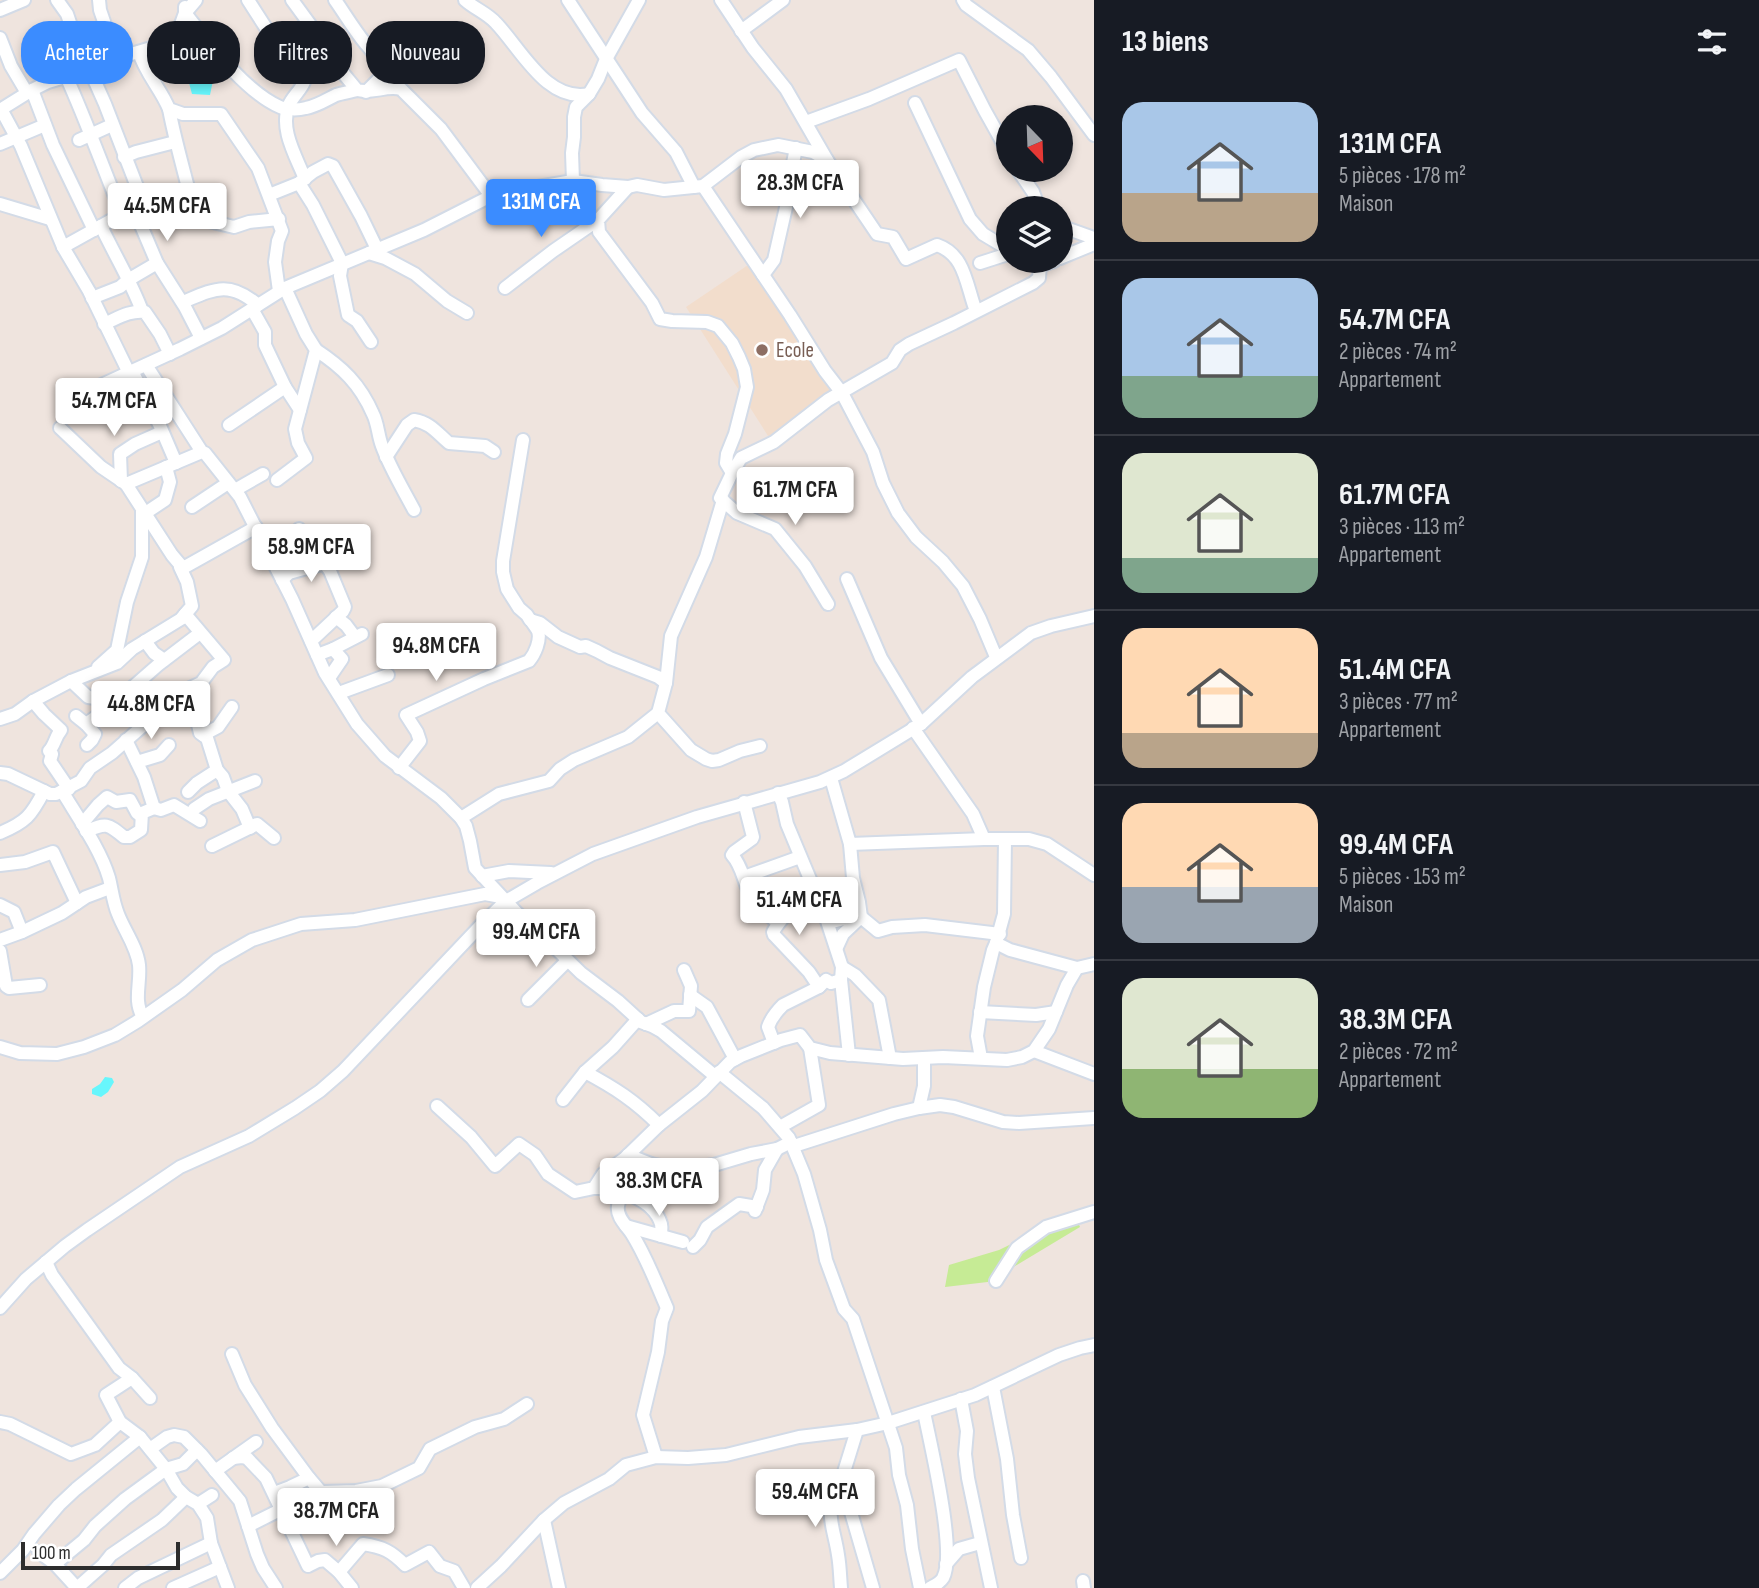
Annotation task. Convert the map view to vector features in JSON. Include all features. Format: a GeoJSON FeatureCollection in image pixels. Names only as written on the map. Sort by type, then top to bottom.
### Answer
{"type":"FeatureCollection","features":[{"type":"Feature","properties":{"kind":"street"},"geometry":{"type":"LineString","coordinates":[[57,0],[69,21]]}},
{"type":"Feature","properties":{"kind":"street"},"geometry":{"type":"LineString","coordinates":[[99,0],[104,21]]}},
{"type":"Feature","properties":{"kind":"street"},"geometry":{"type":"LineString","coordinates":[[133,54],[158,46],[172,37],[181,24],[185,7],[196,0]]}},
{"type":"Feature","properties":{"kind":"street"},"geometry":{"type":"LineString","coordinates":[[248,0],[304,82],[290,102],[285,125],[302,181],[342,263],[340,276],[348,315],[358,321],[371,342]]}},
{"type":"Feature","properties":{"kind":"street"},"geometry":{"type":"LineString","coordinates":[[292,0],[314,30],[324,50],[362,91]]}},
{"type":"Feature","properties":{"kind":"street"},"geometry":{"type":"LineString","coordinates":[[335,0],[373,52],[389,64],[390,68],[362,91]]}},
{"type":"Feature","properties":{"kind":"street"},"geometry":{"type":"LineString","coordinates":[[465,0],[496,22],[552,86],[570,95],[589,94]]}},
{"type":"Feature","properties":{"kind":"street"},"geometry":{"type":"LineString","coordinates":[[568,0],[642,113],[676,152],[842,393],[869,443],[883,483],[898,513],[916,537],[943,562],[963,586],[996,657]]}},
{"type":"Feature","properties":{"kind":"street"},"geometry":{"type":"LineString","coordinates":[[573,181],[572,153],[576,107],[589,94],[598,79],[606,59],[639,0]]}},
{"type":"Feature","properties":{"kind":"street"},"geometry":{"type":"LineString","coordinates":[[721,0],[753,48],[786,89],[827,160],[877,234],[892,237],[906,259],[937,245],[954,254],[960,263],[976,311]]}},
{"type":"Feature","properties":{"kind":"street"},"geometry":{"type":"LineString","coordinates":[[741,31],[783,0]]}},
{"type":"Feature","properties":{"kind":"street"},"geometry":{"type":"LineString","coordinates":[[963,0],[1028,50],[1094,135]]}},
{"type":"Feature","properties":{"kind":"street"},"geometry":{"type":"LineString","coordinates":[[0,10],[21,1]]}},
{"type":"Feature","properties":{"kind":"street"},"geometry":{"type":"LineString","coordinates":[[185,7],[215,51],[251,87],[278,106],[288,109],[307,108],[338,94],[398,87],[441,129],[491,196]]}},
{"type":"Feature","properties":{"kind":"street"},"geometry":{"type":"LineString","coordinates":[[1,46],[29,91],[97,228],[134,288],[142,311],[148,315],[170,354]]}},
{"type":"Feature","properties":{"kind":"street"},"geometry":{"type":"LineString","coordinates":[[139,52],[169,109],[195,217]]}},
{"type":"Feature","properties":{"kind":"street"},"geometry":{"type":"LineString","coordinates":[[806,122],[869,99],[959,60],[996,131]]}},
{"type":"Feature","properties":{"kind":"street"},"geometry":{"type":"LineString","coordinates":[[46,84],[2,105],[63,247],[163,434],[171,465],[170,482],[165,500],[143,512]]}},
{"type":"Feature","properties":{"kind":"street"},"geometry":{"type":"LineString","coordinates":[[63,247],[117,217],[120,209],[99,158],[85,137],[68,84]]}},
{"type":"Feature","properties":{"kind":"street"},"geometry":{"type":"LineString","coordinates":[[97,84],[141,197],[137,214],[157,263],[183,302],[201,338]]}},
{"type":"Feature","properties":{"kind":"street"},"geometry":{"type":"LineString","coordinates":[[915,103],[970,219],[983,234],[996,243]]}},
{"type":"Feature","properties":{"kind":"street"},"geometry":{"type":"LineString","coordinates":[[169,109],[183,114],[221,114],[258,168],[282,231],[275,262],[282,290],[316,349],[340,367],[356,385],[374,415],[380,443],[414,510]]}},
{"type":"Feature","properties":{"kind":"street"},"geometry":{"type":"LineString","coordinates":[[0,144],[45,125]]}},
{"type":"Feature","properties":{"kind":"street"},"geometry":{"type":"LineString","coordinates":[[85,137],[112,125]]}},
{"type":"Feature","properties":{"kind":"street"},"geometry":{"type":"LineString","coordinates":[[124,157],[175,142]]}},
{"type":"Feature","properties":{"kind":"street"},"geometry":{"type":"LineString","coordinates":[[96,388],[222,328],[282,290],[424,230],[491,196],[573,181],[628,187],[637,185],[664,190],[698,186],[754,150],[778,145],[813,152],[827,160]]}},
{"type":"Feature","properties":{"kind":"street"},"geometry":{"type":"LineString","coordinates":[[763,275],[774,260],[796,148]]}},
{"type":"Feature","properties":{"kind":"street"},"geometry":{"type":"LineString","coordinates":[[269,195],[302,181],[328,164],[333,166],[361,216],[373,251],[415,274],[447,301],[467,313]]}},
{"type":"Feature","properties":{"kind":"street"},"geometry":{"type":"LineString","coordinates":[[505,288],[598,220],[628,187]]}},
{"type":"Feature","properties":{"kind":"street"},"geometry":{"type":"LineString","coordinates":[[0,204],[50,219]]}},
{"type":"Feature","properties":{"kind":"street"},"geometry":{"type":"LineString","coordinates":[[119,213],[146,217],[171,212],[234,227],[248,222],[279,219]]}},
{"type":"Feature","properties":{"kind":"street"},"geometry":{"type":"LineString","coordinates":[[149,242],[161,215]]}},
{"type":"Feature","properties":{"kind":"street"},"geometry":{"type":"LineString","coordinates":[[598,220],[599,233],[652,303],[660,319],[707,322],[718,326],[732,343],[744,369],[747,387],[735,435],[727,454],[726,463],[732,473]]}},
{"type":"Feature","properties":{"kind":"street"},"geometry":{"type":"LineString","coordinates":[[1073,231],[1094,239]]}},
{"type":"Feature","properties":{"kind":"street"},"geometry":{"type":"LineString","coordinates":[[1073,253],[1094,244]]}},
{"type":"Feature","properties":{"kind":"street"},"geometry":{"type":"LineString","coordinates":[[980,263],[996,256]]}},
{"type":"Feature","properties":{"kind":"street"},"geometry":{"type":"LineString","coordinates":[[92,298],[120,287],[157,263]]}},
{"type":"Feature","properties":{"kind":"street"},"geometry":{"type":"LineString","coordinates":[[828,604],[805,566],[775,528],[737,513],[720,498],[741,458],[774,442],[820,405],[892,363],[900,350],[909,344],[1033,283],[1039,278],[1038,273]]}},
{"type":"Feature","properties":{"kind":"street"},"geometry":{"type":"LineString","coordinates":[[183,302],[221,288],[231,289],[250,298],[265,332],[265,345],[300,411]]}},
{"type":"Feature","properties":{"kind":"street"},"geometry":{"type":"LineString","coordinates":[[104,324],[127,313],[142,311]]}},
{"type":"Feature","properties":{"kind":"street"},"geometry":{"type":"LineString","coordinates":[[277,480],[306,458],[298,443],[295,429],[316,349]]}},
{"type":"Feature","properties":{"kind":"street"},"geometry":{"type":"LineString","coordinates":[[146,365],[202,452],[240,497],[317,655],[357,724],[399,768],[441,798],[461,818],[468,833],[475,868],[567,961],[642,1021],[660,1031],[763,1108],[792,1144],[813,1205],[826,1259],[844,1309],[853,1319],[896,1448],[920,1588]]}},
{"type":"Feature","properties":{"kind":"street"},"geometry":{"type":"LineString","coordinates":[[110,382],[123,405],[144,396]]}},
{"type":"Feature","properties":{"kind":"street"},"geometry":{"type":"LineString","coordinates":[[229,425],[285,387]]}},
{"type":"Feature","properties":{"kind":"street"},"geometry":{"type":"LineString","coordinates":[[386,457],[407,425],[414,420],[424,421],[434,427],[449,443],[485,446],[495,452]]}},
{"type":"Feature","properties":{"kind":"street"},"geometry":{"type":"LineString","coordinates":[[123,483],[120,454],[135,444],[163,434],[183,422]]}},
{"type":"Feature","properties":{"kind":"street"},"geometry":{"type":"LineString","coordinates":[[0,719],[15,714],[71,681],[117,663],[132,649],[181,618],[192,606],[187,582],[180,567],[123,483],[101,467],[60,428]]}},
{"type":"Feature","properties":{"kind":"street"},"geometry":{"type":"LineString","coordinates":[[399,768],[420,741],[406,715],[529,661],[533,656],[539,640],[538,632],[507,589],[503,572],[523,440]]}},
{"type":"Feature","properties":{"kind":"street"},"geometry":{"type":"LineString","coordinates":[[123,483],[202,452]]}},
{"type":"Feature","properties":{"kind":"street"},"geometry":{"type":"LineString","coordinates":[[192,507],[232,486],[263,474]]}},
{"type":"Feature","properties":{"kind":"street"},"geometry":{"type":"LineString","coordinates":[[461,818],[499,794],[549,781],[560,769],[574,760],[628,737],[658,713],[666,683],[671,636],[706,557],[723,500]]}},
{"type":"Feature","properties":{"kind":"street"},"geometry":{"type":"LineString","coordinates":[[90,674],[117,650],[127,602],[142,557],[143,512]]}},
{"type":"Feature","properties":{"kind":"street"},"geometry":{"type":"LineString","coordinates":[[180,567],[185,567],[256,527]]}},
{"type":"Feature","properties":{"kind":"street"},"geometry":{"type":"LineString","coordinates":[[299,529],[345,607],[311,641]]}},
{"type":"Feature","properties":{"kind":"street"},"geometry":{"type":"LineString","coordinates":[[284,548],[321,564]]}},
{"type":"Feature","properties":{"kind":"street"},"geometry":{"type":"LineString","coordinates":[[282,580],[289,573],[321,564]]}},
{"type":"Feature","properties":{"kind":"street"},"geometry":{"type":"LineString","coordinates":[[847,579],[881,658],[917,726],[973,814],[984,839]]}},
{"type":"Feature","properties":{"kind":"street"},"geometry":{"type":"LineString","coordinates":[[0,773],[55,794],[65,790],[80,781],[90,768],[112,753],[186,690],[201,683],[213,667],[223,660],[185,614]]}},
{"type":"Feature","properties":{"kind":"street"},"geometry":{"type":"LineString","coordinates":[[2,1305],[26,1279],[76,1238],[180,1167],[249,1136],[320,1091],[343,1070],[503,899],[593,854],[652,832],[744,802],[831,778],[865,760],[917,726],[996,657],[1031,633],[1041,628],[1094,616]]}},
{"type":"Feature","properties":{"kind":"street"},"geometry":{"type":"LineString","coordinates":[[317,655],[359,636],[336,617]]}},
{"type":"Feature","properties":{"kind":"street"},"geometry":{"type":"LineString","coordinates":[[530,620],[540,623],[558,637],[580,647],[586,646],[666,683]]}},
{"type":"Feature","properties":{"kind":"street"},"geometry":{"type":"LineString","coordinates":[[87,744],[94,734],[81,720],[110,707],[200,633]]}},
{"type":"Feature","properties":{"kind":"street"},"geometry":{"type":"LineString","coordinates":[[145,641],[164,660]]}},
{"type":"Feature","properties":{"kind":"street"},"geometry":{"type":"LineString","coordinates":[[329,678],[342,660],[333,649]]}},
{"type":"Feature","properties":{"kind":"street"},"geometry":{"type":"LineString","coordinates":[[339,693],[388,675]]}},
{"type":"Feature","properties":{"kind":"street"},"geometry":{"type":"LineString","coordinates":[[71,681],[88,697],[110,707]]}},
{"type":"Feature","properties":{"kind":"street"},"geometry":{"type":"LineString","coordinates":[[183,695],[195,712],[200,733],[207,738],[217,771],[242,809],[250,828]]}},
{"type":"Feature","properties":{"kind":"street"},"geometry":{"type":"LineString","coordinates":[[33,701],[61,730],[49,751],[52,754],[50,761],[108,877],[118,914],[139,964],[138,1009],[143,1017]]}},
{"type":"Feature","properties":{"kind":"street"},"geometry":{"type":"LineString","coordinates":[[203,735],[218,727],[232,707]]}},
{"type":"Feature","properties":{"kind":"street"},"geometry":{"type":"LineString","coordinates":[[658,713],[691,750],[712,761],[760,746]]}},
{"type":"Feature","properties":{"kind":"street"},"geometry":{"type":"LineString","coordinates":[[126,740],[149,789],[154,808]]}},
{"type":"Feature","properties":{"kind":"street"},"geometry":{"type":"LineString","coordinates":[[137,762],[160,755],[169,745]]}},
{"type":"Feature","properties":{"kind":"street"},"geometry":{"type":"LineString","coordinates":[[188,792],[217,771]]}},
{"type":"Feature","properties":{"kind":"street"},"geometry":{"type":"LineString","coordinates":[[831,778],[850,844],[861,917]]}},
{"type":"Feature","properties":{"kind":"street"},"geometry":{"type":"LineString","coordinates":[[141,816],[154,808],[161,810],[174,805],[197,815],[209,799],[255,781]]}},
{"type":"Feature","properties":{"kind":"street"},"geometry":{"type":"LineString","coordinates":[[0,833],[18,825],[32,813],[44,791]]}},
{"type":"Feature","properties":{"kind":"street"},"geometry":{"type":"LineString","coordinates":[[778,793],[800,858],[837,947],[849,1055]]}},
{"type":"Feature","properties":{"kind":"street"},"geometry":{"type":"LineString","coordinates":[[107,797],[116,802],[130,800],[141,816],[143,825],[141,830],[130,837],[124,837],[110,825],[84,828],[98,804],[107,797]]}},
{"type":"Feature","properties":{"kind":"street"},"geometry":{"type":"LineString","coordinates":[[744,802],[753,836],[732,855],[741,867],[747,888],[762,912],[778,923]]}},
{"type":"Feature","properties":{"kind":"street"},"geometry":{"type":"LineString","coordinates":[[212,846],[257,824],[274,838]]}},
{"type":"Feature","properties":{"kind":"street"},"geometry":{"type":"LineString","coordinates":[[981,1058],[977,1036],[980,1012],[990,962],[1004,914],[1005,839]]}},
{"type":"Feature","properties":{"kind":"street"},"geometry":{"type":"LineString","coordinates":[[850,844],[1029,839],[1047,844],[1094,875]]}},
{"type":"Feature","properties":{"kind":"street"},"geometry":{"type":"LineString","coordinates":[[0,865],[25,862],[53,852],[77,903]]}},
{"type":"Feature","properties":{"kind":"street"},"geometry":{"type":"LineString","coordinates":[[744,877],[800,858]]}},
{"type":"Feature","properties":{"kind":"street"},"geometry":{"type":"LineString","coordinates":[[482,876],[509,871],[554,873]]}},
{"type":"Feature","properties":{"kind":"street"},"geometry":{"type":"LineString","coordinates":[[811,882],[778,923],[774,935],[809,972],[819,987]]}},
{"type":"Feature","properties":{"kind":"street"},"geometry":{"type":"LineString","coordinates":[[0,940],[22,932],[62,913],[86,897],[110,888]]}},
{"type":"Feature","properties":{"kind":"street"},"geometry":{"type":"LineString","coordinates":[[0,1047],[20,1053],[57,1054],[115,1035],[182,990],[218,960],[252,940],[301,924],[355,920],[485,894],[503,899]]}},
{"type":"Feature","properties":{"kind":"street"},"geometry":{"type":"LineString","coordinates":[[0,905],[14,912],[22,932]]}},
{"type":"Feature","properties":{"kind":"street"},"geometry":{"type":"LineString","coordinates":[[837,947],[843,934],[861,917]]}},
{"type":"Feature","properties":{"kind":"street"},"geometry":{"type":"LineString","coordinates":[[828,923],[861,917],[878,930],[925,925],[998,939],[1010,950],[1077,968],[1094,964]]}},
{"type":"Feature","properties":{"kind":"street"},"geometry":{"type":"LineString","coordinates":[[484,922],[532,926]]}},
{"type":"Feature","properties":{"kind":"street"},"geometry":{"type":"LineString","coordinates":[[0,951],[6,986],[40,985]]}},
{"type":"Feature","properties":{"kind":"street"},"geometry":{"type":"LineString","coordinates":[[528,1000],[567,961]]}},
{"type":"Feature","properties":{"kind":"street"},"geometry":{"type":"LineString","coordinates":[[810,1048],[830,1053],[890,1058],[1007,1060],[1022,1057],[1034,1051],[1048,1029],[1077,968]]}},
{"type":"Feature","properties":{"kind":"street"},"geometry":{"type":"LineString","coordinates":[[563,1100],[584,1072],[642,1021],[674,1011],[689,1011],[691,986],[684,970]]}},
{"type":"Feature","properties":{"kind":"street"},"geometry":{"type":"LineString","coordinates":[[774,1043],[768,1027],[783,1005],[819,987],[826,980],[831,983],[842,974],[855,975],[879,1000],[890,1058]]}},
{"type":"Feature","properties":{"kind":"street"},"geometry":{"type":"LineString","coordinates":[[690,995],[707,1007],[735,1059]]}},
{"type":"Feature","properties":{"kind":"street"},"geometry":{"type":"LineString","coordinates":[[980,1012],[1036,1015],[1056,1012]]}},
{"type":"Feature","properties":{"kind":"street"},"geometry":{"type":"LineString","coordinates":[[594,1188],[603,1174],[702,1091],[735,1059],[800,1035],[810,1048],[819,1105],[780,1127]]}},
{"type":"Feature","properties":{"kind":"street"},"geometry":{"type":"LineString","coordinates":[[1034,1051],[1094,1074]]}},
{"type":"Feature","properties":{"kind":"street"},"geometry":{"type":"LineString","coordinates":[[919,1108],[924,1086],[924,1058]]}},
{"type":"Feature","properties":{"kind":"street"},"geometry":{"type":"LineString","coordinates":[[584,1072],[614,1087],[659,1125]]}},
{"type":"Feature","properties":{"kind":"street"},"geometry":{"type":"LineString","coordinates":[[628,1155],[651,1164],[689,1172],[894,1114],[940,1105],[1003,1122],[1094,1118]]}},
{"type":"Feature","properties":{"kind":"street"},"geometry":{"type":"LineString","coordinates":[[437,1106],[471,1137],[495,1166],[519,1144],[535,1155],[548,1174],[575,1192],[603,1188],[635,1196],[651,1208],[661,1223],[661,1236]]}},
{"type":"Feature","properties":{"kind":"street"},"geometry":{"type":"LineString","coordinates":[[626,1226],[688,1244],[700,1240],[707,1227],[739,1204],[756,1209],[763,1190],[765,1170],[777,1149]]}},
{"type":"Feature","properties":{"kind":"street"},"geometry":{"type":"LineString","coordinates":[[651,1164],[624,1192],[618,1206],[618,1214],[650,1266],[667,1308],[643,1415],[656,1457]]}},
{"type":"Feature","properties":{"kind":"street"},"geometry":{"type":"LineString","coordinates":[[996,1280],[1017,1248],[1045,1227],[1094,1212]]}},
{"type":"Feature","properties":{"kind":"street"},"geometry":{"type":"LineString","coordinates":[[46,1262],[52,1275],[119,1368],[150,1398]]}},
{"type":"Feature","properties":{"kind":"street"},"geometry":{"type":"LineString","coordinates":[[477,1588],[544,1520],[569,1499],[609,1479],[626,1465],[656,1457],[726,1455],[799,1437],[888,1423],[993,1387],[1059,1355],[1094,1345]]}},
{"type":"Feature","properties":{"kind":"street"},"geometry":{"type":"LineString","coordinates":[[233,1353],[245,1385],[272,1428],[321,1492],[383,1486],[419,1468],[430,1449],[475,1427],[503,1419],[527,1404]]}},
{"type":"Feature","properties":{"kind":"street"},"geometry":{"type":"LineString","coordinates":[[132,1378],[106,1395],[120,1422],[140,1437],[166,1469],[177,1488],[207,1518],[211,1543],[228,1588]]}},
{"type":"Feature","properties":{"kind":"street"},"geometry":{"type":"LineString","coordinates":[[993,1387],[1007,1459],[1021,1558]]}},
{"type":"Feature","properties":{"kind":"street"},"geometry":{"type":"LineString","coordinates":[[961,1399],[967,1431],[965,1454],[968,1478],[991,1588]]}},
{"type":"Feature","properties":{"kind":"street"},"geometry":{"type":"LineString","coordinates":[[924,1412],[944,1518],[946,1564],[942,1578],[930,1588]]}},
{"type":"Feature","properties":{"kind":"street"},"geometry":{"type":"LineString","coordinates":[[0,1422],[10,1424],[71,1454],[95,1445],[120,1422]]}},
{"type":"Feature","properties":{"kind":"street"},"geometry":{"type":"LineString","coordinates":[[856,1430],[844,1472],[844,1482],[873,1588]]}},
{"type":"Feature","properties":{"kind":"street"},"geometry":{"type":"LineString","coordinates":[[150,1449],[174,1435],[184,1437],[197,1450],[240,1501],[263,1568],[276,1588]]}},
{"type":"Feature","properties":{"kind":"street"},"geometry":{"type":"LineString","coordinates":[[0,1573],[23,1550],[59,1505],[140,1437]]}},
{"type":"Feature","properties":{"kind":"street"},"geometry":{"type":"LineString","coordinates":[[215,1471],[256,1442]]}},
{"type":"Feature","properties":{"kind":"street"},"geometry":{"type":"LineString","coordinates":[[55,1564],[84,1540],[95,1526],[125,1499],[166,1469],[183,1464],[197,1450]]}},
{"type":"Feature","properties":{"kind":"street"},"geometry":{"type":"LineString","coordinates":[[233,1458],[247,1458],[266,1478],[308,1566],[323,1560],[344,1583],[363,1545],[381,1547],[405,1565],[429,1552],[440,1566],[454,1571],[464,1588]]}},
{"type":"Feature","properties":{"kind":"street"},"geometry":{"type":"LineString","coordinates":[[274,1493],[309,1478]]}},
{"type":"Feature","properties":{"kind":"street"},"geometry":{"type":"LineString","coordinates":[[841,1588],[830,1509],[834,1495],[844,1482]]}},
{"type":"Feature","properties":{"kind":"street"},"geometry":{"type":"LineString","coordinates":[[39,1552],[55,1564],[77,1588],[126,1543],[192,1501],[212,1495]]}},
{"type":"Feature","properties":{"kind":"street"},"geometry":{"type":"LineString","coordinates":[[248,1526],[280,1510]]}},
{"type":"Feature","properties":{"kind":"street"},"geometry":{"type":"LineString","coordinates":[[544,1520],[559,1588]]}},
{"type":"Feature","properties":{"kind":"street"},"geometry":{"type":"LineString","coordinates":[[125,1588],[138,1578],[211,1543]]}},
{"type":"Feature","properties":{"kind":"street"},"geometry":{"type":"LineString","coordinates":[[946,1564],[959,1549],[980,1543]]}},
{"type":"Feature","properties":{"kind":"street"},"geometry":{"type":"LineString","coordinates":[[171,1562],[176,1587],[220,1567]]}},
{"type":"Feature","properties":{"kind":"shaded area"},"geometry":{"type":"Polygon","coordinates":[[[751,263],[834,388],[770,439],[686,307],[751,263]]]}},
{"type":"Feature","properties":{"kind":"green space"},"geometry":{"type":"Polygon","coordinates":[[[1074,1213],[1080,1227],[1010,1269],[996,1281],[945,1287],[949,1265],[999,1250],[1074,1213]]]}},
{"type":"Feature","properties":{"kind":"water"},"geometry":{"type":"Polygon","coordinates":[[[189,84],[212,84],[210,95],[192,94],[189,84]]]}},
{"type":"Feature","properties":{"kind":"water"},"geometry":{"type":"Polygon","coordinates":[[[105,1077],[112,1078],[114,1082],[108,1092],[101,1097],[92,1094],[92,1089],[105,1077]]]}},
{"type":"Feature","properties":{"kind":"place","name":"Ecole"},"geometry":{"type":"Point","coordinates":[762,350]}}]}
